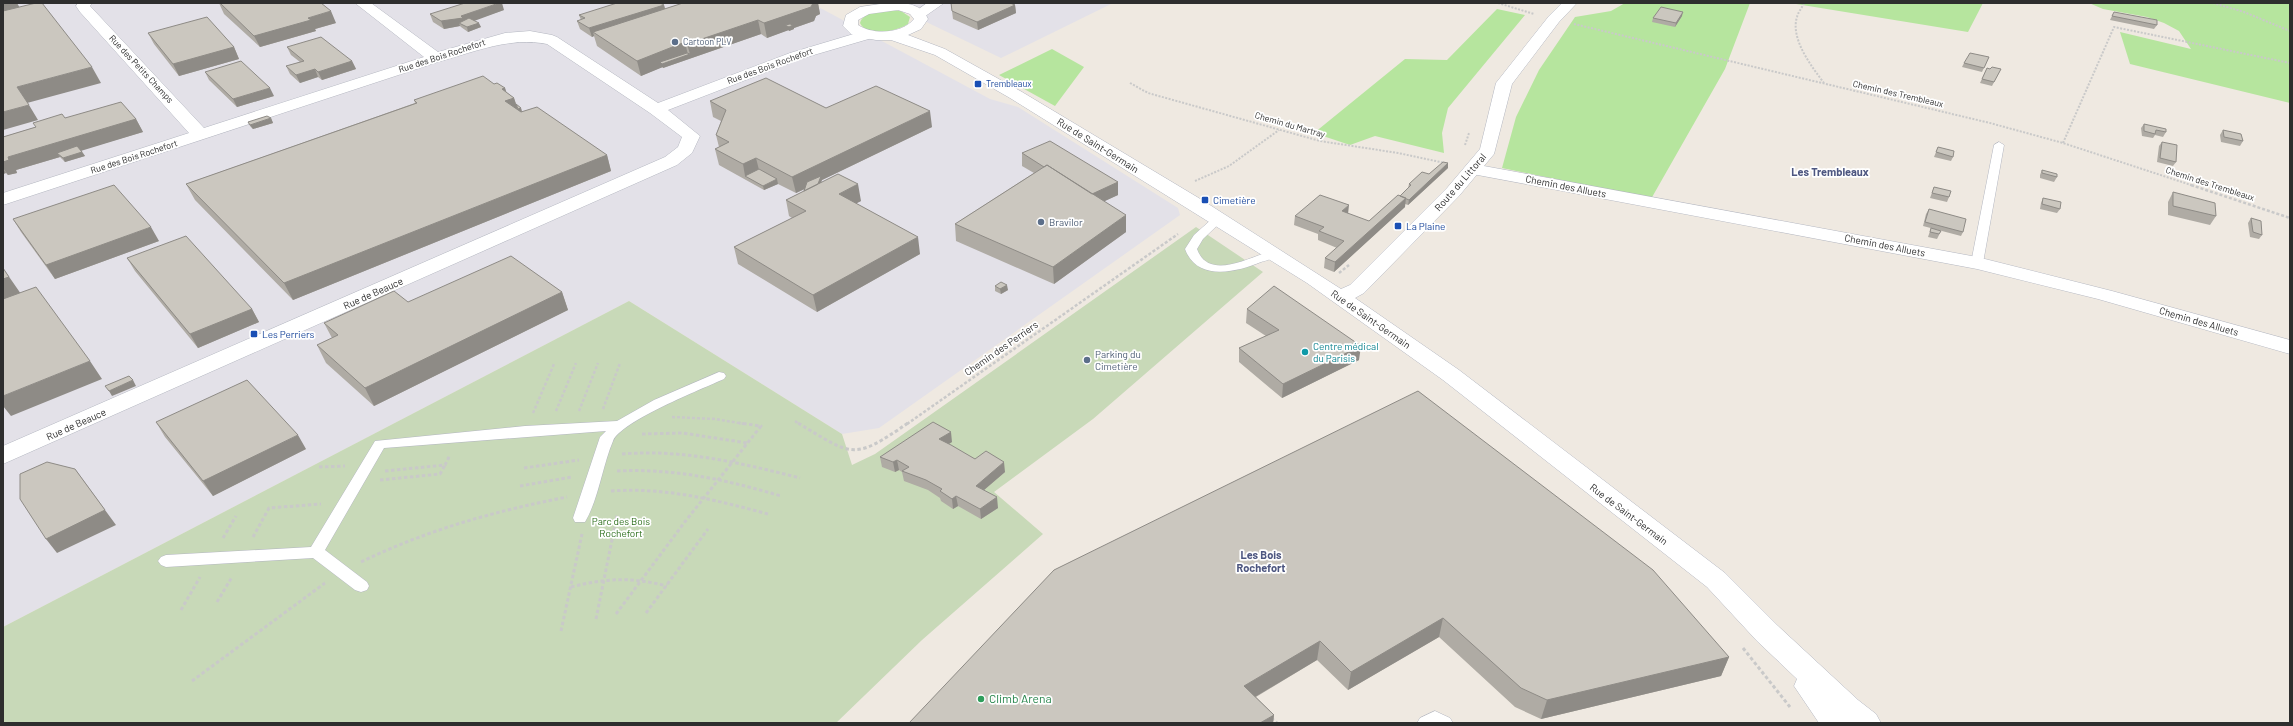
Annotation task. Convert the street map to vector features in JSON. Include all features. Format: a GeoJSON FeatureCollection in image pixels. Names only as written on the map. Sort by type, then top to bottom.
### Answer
{"type":"FeatureCollection","features":[{"type":"Feature","properties":{"kind":"street","name":"Rue des Petits Champs"},"geometry":{"type":"LineString","coordinates":[[85,3],[83,6],[85,10],[201,135]]}},
{"type":"Feature","properties":{"kind":"street"},"geometry":{"type":"LineString","coordinates":[[362,3],[436,58]]}},
{"type":"Feature","properties":{"kind":"street"},"geometry":{"type":"LineString","coordinates":[[843,3],[859,33],[867,35],[893,35],[916,13],[937,3]]}},
{"type":"Feature","properties":{"kind":"street","name":"Route du Littoral"},"geometry":{"type":"LineString","coordinates":[[1349,293],[1453,192],[1488,150],[1504,83],[1554,19],[1570,3]]}},
{"type":"Feature","properties":{"kind":"street"},"geometry":{"type":"LineString","coordinates":[[795,56],[834,37],[872,5],[916,13]]}},
{"type":"Feature","properties":{"kind":"street","name":"Rue de Saint-Germain"},"geometry":{"type":"LineString","coordinates":[[916,13],[922,30],[940,52]]}},
{"type":"Feature","properties":{"kind":"street","name":"Rue des Bois Rochefort"},"geometry":{"type":"LineString","coordinates":[[3,199],[436,58],[505,38],[530,36],[552,40],[656,109],[795,56],[867,35]]}},
{"type":"Feature","properties":{"kind":"street","name":"Rue de Saint-Germain"},"geometry":{"type":"LineString","coordinates":[[893,35],[940,52],[1016,95],[1272,254],[1349,293],[1592,486],[1716,580],[1767,633],[1848,709],[1866,723]]}},
{"type":"Feature","properties":{"kind":"street","name":"Rue de Beauce"},"geometry":{"type":"LineString","coordinates":[[3,456],[671,162],[686,149],[691,136],[656,109]]}},
{"type":"Feature","properties":{"kind":"street","name":"Chemin des Alluets"},"geometry":{"type":"LineString","coordinates":[[1473,169],[1977,263],[2105,295],[2290,347]]}},
{"type":"Feature","properties":{"kind":"street","name":"Rue de Saint-Germain"},"geometry":{"type":"LineString","coordinates":[[1767,633],[1836,723]]}},
{"type":"Feature","properties":{"kind":"lane"},"geometry":{"type":"LineString","coordinates":[[1977,263],[1999,145]]}},
{"type":"Feature","properties":{"kind":"lane"},"geometry":{"type":"LineString","coordinates":[[1213,216],[1191,249],[1196,259],[1205,265],[1226,270],[1272,254]]}},
{"type":"Feature","properties":{"kind":"lane"},"geometry":{"type":"LineString","coordinates":[[580,518],[607,437],[620,425],[634,417],[719,376]]}},
{"type":"Feature","properties":{"kind":"lane"},"geometry":{"type":"LineString","coordinates":[[316,552],[380,444],[460,436],[620,425]]}},
{"type":"Feature","properties":{"kind":"lane"},"geometry":{"type":"LineString","coordinates":[[166,561],[316,552],[361,586]]}},
{"type":"Feature","properties":{"kind":"lane"},"geometry":{"type":"LineString","coordinates":[[1426,723],[1435,718],[1444,723]]}},
{"type":"Feature","properties":{"kind":"path"},"geometry":{"type":"LineString","coordinates":[[1498,3],[1536,14],[1531,20]]}},
{"type":"Feature","properties":{"kind":"path"},"geometry":{"type":"LineString","coordinates":[[1804,3],[1796,20],[1800,44],[1810,64],[1825,84]]}},
{"type":"Feature","properties":{"kind":"path"},"geometry":{"type":"LineString","coordinates":[[2213,3],[2244,12],[2290,32]]}},
{"type":"Feature","properties":{"kind":"path","name":"Chemin des Trembleaux"},"geometry":{"type":"LineString","coordinates":[[1554,19],[1990,123],[2063,143],[2290,218]]}},
{"type":"Feature","properties":{"kind":"path"},"geometry":{"type":"LineString","coordinates":[[2063,143],[2114,27],[2290,63]]}},
{"type":"Feature","properties":{"kind":"path","name":"Chemin du Martray"},"geometry":{"type":"LineString","coordinates":[[1130,83],[1148,93],[1279,129],[1320,142],[1398,153],[1473,169]]}},
{"type":"Feature","properties":{"kind":"path"},"geometry":{"type":"LineString","coordinates":[[1164,186],[1192,182],[1209,177],[1230,166],[1279,129]]}},
{"type":"Feature","properties":{"kind":"path"},"geometry":{"type":"LineString","coordinates":[[1464,148],[1469,130]]}},
{"type":"Feature","properties":{"kind":"path","name":"Chemin des Perriers"},"geometry":{"type":"LineString","coordinates":[[795,421],[842,449],[860,450],[882,440],[1213,216]]}},
{"type":"Feature","properties":{"kind":"path"},"geometry":{"type":"LineString","coordinates":[[1349,293],[1337,275],[1354,261]]}},
{"type":"Feature","properties":{"kind":"path"},"geometry":{"type":"LineString","coordinates":[[549,429],[576,363]]}},
{"type":"Feature","properties":{"kind":"path"},"geometry":{"type":"LineString","coordinates":[[572,428],[598,363]]}},
{"type":"Feature","properties":{"kind":"path"},"geometry":{"type":"LineString","coordinates":[[596,427],[620,363]]}},
{"type":"Feature","properties":{"kind":"path"},"geometry":{"type":"LineString","coordinates":[[525,431],[554,364]]}},
{"type":"Feature","properties":{"kind":"path"},"geometry":{"type":"LineString","coordinates":[[616,614],[760,426],[715,419],[634,417]]}},
{"type":"Feature","properties":{"kind":"path"},"geometry":{"type":"LineString","coordinates":[[607,437],[683,433],[748,443]]}},
{"type":"Feature","properties":{"kind":"path"},"geometry":{"type":"LineString","coordinates":[[360,478],[440,474],[460,436]]}},
{"type":"Feature","properties":{"kind":"path"},"geometry":{"type":"LineString","coordinates":[[524,468],[639,451],[700,454],[800,478]]}},
{"type":"Feature","properties":{"kind":"path"},"geometry":{"type":"LineString","coordinates":[[360,478],[445,464]]}},
{"type":"Feature","properties":{"kind":"path"},"geometry":{"type":"LineString","coordinates":[[520,486],[595,473],[639,469],[676,471],[720,478],[781,496]]}},
{"type":"Feature","properties":{"kind":"path"},"geometry":{"type":"LineString","coordinates":[[192,681],[295,603],[342,572],[416,536],[469,518],[589,493],[628,489],[650,490],[705,497],[768,514]]}},
{"type":"Feature","properties":{"kind":"path"},"geometry":{"type":"LineString","coordinates":[[596,619],[617,515]]}},
{"type":"Feature","properties":{"kind":"path"},"geometry":{"type":"LineString","coordinates":[[646,613],[708,529]]}},
{"type":"Feature","properties":{"kind":"path"},"geometry":{"type":"LineString","coordinates":[[561,631],[583,533]]}},
{"type":"Feature","properties":{"kind":"path"},"geometry":{"type":"LineString","coordinates":[[571,587],[604,579],[625,577],[642,579],[667,586]]}},
{"type":"Feature","properties":{"kind":"path"},"geometry":{"type":"LineString","coordinates":[[1742,647],[1794,711]]}},
{"type":"Feature","properties":{"kind":"path"},"geometry":{"type":"LineString","coordinates":[[1268,713],[1277,723]]}},
{"type":"Feature","properties":{"kind":"shaded area"},"geometry":{"type":"Polygon","coordinates":[[[3,3],[811,3],[990,99],[1018,107],[1178,208],[1180,215],[879,428],[842,434],[629,301],[3,627],[3,3]]]}},
{"type":"Feature","properties":{"kind":"shaded area"},"geometry":{"type":"Polygon","coordinates":[[[887,3],[1113,3],[1001,58],[887,3]]]}},
{"type":"Feature","properties":{"kind":"green space"},"geometry":{"type":"Polygon","coordinates":[[[1625,3],[1750,3],[1725,69],[1651,199],[1502,168],[1516,117],[1539,70],[1575,17],[1611,11],[1625,3]]]}},
{"type":"Feature","properties":{"kind":"green space"},"geometry":{"type":"Polygon","coordinates":[[[1790,3],[1983,3],[1968,32],[1790,3]]]}},
{"type":"Feature","properties":{"kind":"green space"},"geometry":{"type":"Polygon","coordinates":[[[2089,3],[2290,3],[2290,103],[2130,64],[2120,32],[2191,49],[2179,31],[2164,23],[2147,17],[2103,9],[2089,3]]]}},
{"type":"Feature","properties":{"kind":"green space"},"geometry":{"type":"Polygon","coordinates":[[[1497,9],[1525,15],[1448,108],[1442,133],[1444,153],[1375,136],[1350,145],[1314,133],[1405,59],[1447,60],[1497,9]]]}},
{"type":"Feature","properties":{"kind":"green space"},"geometry":{"type":"Polygon","coordinates":[[[893,10],[901,11],[910,17],[908,24],[890,31],[875,32],[864,28],[860,23],[865,16],[870,14],[893,10]]]}},
{"type":"Feature","properties":{"kind":"green space"},"geometry":{"type":"Polygon","coordinates":[[[1052,49],[1084,67],[1055,106],[999,75],[1052,49]]]}},
{"type":"Feature","properties":{"kind":"green space","name":"Parc des Bois Rochefort"},"geometry":{"type":"Polygon","coordinates":[[[1196,227],[1263,272],[1093,419],[994,492],[1043,534],[922,640],[836,723],[3,723],[3,627],[629,301],[842,434],[852,465],[875,454],[1196,227]]]}},
{"type":"Feature","properties":{"kind":"building"},"geometry":{"type":"Polygon","coordinates":[[[36,3],[42,3],[92,67],[17,87],[29,105],[3,112],[3,11],[36,3]]]}},
{"type":"Feature","properties":{"kind":"building"},"geometry":{"type":"Polygon","coordinates":[[[220,3],[321,3],[331,11],[308,18],[311,20],[254,36],[220,3]]]}},
{"type":"Feature","properties":{"kind":"building"},"geometry":{"type":"Polygon","coordinates":[[[465,3],[499,3],[461,16],[463,18],[441,21],[430,14],[465,3]]]}},
{"type":"Feature","properties":{"kind":"building"},"geometry":{"type":"Polygon","coordinates":[[[617,3],[660,3],[664,5],[589,28],[577,21],[585,18],[579,15],[617,3]]]}},
{"type":"Feature","properties":{"kind":"building"},"geometry":{"type":"Polygon","coordinates":[[[683,3],[813,3],[811,7],[764,23],[758,20],[687,44],[685,42],[637,61],[593,32],[683,3]]]}},
{"type":"Feature","properties":{"kind":"building"},"geometry":{"type":"Polygon","coordinates":[[[951,3],[1010,3],[1015,5],[977,22],[952,11],[951,3]]]}},
{"type":"Feature","properties":{"kind":"building"},"geometry":{"type":"Polygon","coordinates":[[[1661,7],[1683,12],[1676,23],[1653,18],[1661,7]]]}},
{"type":"Feature","properties":{"kind":"building"},"geometry":{"type":"Polygon","coordinates":[[[2114,12],[2157,20],[2157,25],[2112,16],[2114,12]]]}},
{"type":"Feature","properties":{"kind":"building"},"geometry":{"type":"Polygon","coordinates":[[[207,17],[234,47],[173,64],[148,33],[207,17]]]}},
{"type":"Feature","properties":{"kind":"building"},"geometry":{"type":"Polygon","coordinates":[[[469,18],[479,23],[467,27],[459,23],[469,18]]]}},
{"type":"Feature","properties":{"kind":"building"},"geometry":{"type":"Polygon","coordinates":[[[785,25],[793,25],[789,27],[785,25]]]}},
{"type":"Feature","properties":{"kind":"building"},"geometry":{"type":"Polygon","coordinates":[[[321,37],[352,61],[318,72],[315,69],[296,75],[286,66],[304,61],[287,47],[321,37]]]}},
{"type":"Feature","properties":{"kind":"building"},"geometry":{"type":"Polygon","coordinates":[[[687,53],[690,54],[662,64],[660,62],[687,53]]]}},
{"type":"Feature","properties":{"kind":"building"},"geometry":{"type":"Polygon","coordinates":[[[1970,53],[1989,57],[1984,68],[1964,63],[1970,53]]]}},
{"type":"Feature","properties":{"kind":"building"},"geometry":{"type":"Polygon","coordinates":[[[241,61],[270,88],[233,99],[205,72],[241,61]]]}},
{"type":"Feature","properties":{"kind":"building"},"geometry":{"type":"Polygon","coordinates":[[[1992,67],[2001,69],[1994,82],[1982,79],[1987,68],[1990,69],[1992,67]]]}},
{"type":"Feature","properties":{"kind":"building"},"geometry":{"type":"Polygon","coordinates":[[[483,76],[494,84],[497,83],[505,88],[502,89],[514,98],[505,101],[521,112],[537,107],[607,155],[284,283],[186,184],[417,103],[414,100],[483,76]]]}},
{"type":"Feature","properties":{"kind":"building"},"geometry":{"type":"Polygon","coordinates":[[[766,78],[826,108],[876,86],[930,111],[792,177],[756,158],[743,164],[715,149],[729,142],[716,135],[726,110],[710,101],[766,78]]]}},
{"type":"Feature","properties":{"kind":"building"},"geometry":{"type":"Polygon","coordinates":[[[121,102],[136,119],[8,157],[9,160],[3,162],[3,137],[36,127],[33,123],[62,114],[65,118],[121,102]]]}},
{"type":"Feature","properties":{"kind":"building"},"geometry":{"type":"Polygon","coordinates":[[[267,116],[271,118],[250,125],[248,122],[267,116]]]}},
{"type":"Feature","properties":{"kind":"building"},"geometry":{"type":"Polygon","coordinates":[[[2144,124],[2166,129],[2166,132],[2156,130],[2155,134],[2144,131],[2144,124]]]}},
{"type":"Feature","properties":{"kind":"building"},"geometry":{"type":"Polygon","coordinates":[[[2223,130],[2241,134],[2243,141],[2224,137],[2223,130]]]}},
{"type":"Feature","properties":{"kind":"building"},"geometry":{"type":"Polygon","coordinates":[[[1050,141],[1118,182],[1092,194],[1047,165],[1044,167],[1022,153],[1050,141]]]}},
{"type":"Feature","properties":{"kind":"building"},"geometry":{"type":"Polygon","coordinates":[[[2162,142],[2177,145],[2176,162],[2160,158],[2162,142]]]}},
{"type":"Feature","properties":{"kind":"building"},"geometry":{"type":"Polygon","coordinates":[[[77,146],[82,152],[63,158],[57,153],[77,146]]]}},
{"type":"Feature","properties":{"kind":"building"},"geometry":{"type":"Polygon","coordinates":[[[1938,147],[1954,151],[1953,157],[1936,152],[1938,147]]]}},
{"type":"Feature","properties":{"kind":"building"},"geometry":{"type":"Polygon","coordinates":[[[1443,162],[1448,163],[1409,200],[1400,196],[1411,185],[1409,184],[1422,172],[1429,174],[1443,162]]]}},
{"type":"Feature","properties":{"kind":"building"},"geometry":{"type":"Polygon","coordinates":[[[1047,165],[1126,215],[1053,267],[955,224],[1047,165]]]}},
{"type":"Feature","properties":{"kind":"building"},"geometry":{"type":"Polygon","coordinates":[[[759,169],[777,179],[763,186],[745,176],[759,169]]]}},
{"type":"Feature","properties":{"kind":"building"},"geometry":{"type":"Polygon","coordinates":[[[2042,170],[2057,174],[2057,177],[2042,173],[2042,170]]]}},
{"type":"Feature","properties":{"kind":"building"},"geometry":{"type":"Polygon","coordinates":[[[838,174],[858,184],[839,194],[918,237],[813,295],[734,247],[806,211],[786,200],[838,174]]]}},
{"type":"Feature","properties":{"kind":"building"},"geometry":{"type":"Polygon","coordinates":[[[821,176],[818,184],[804,191],[807,182],[821,176]]]}},
{"type":"Feature","properties":{"kind":"building"},"geometry":{"type":"Polygon","coordinates":[[[114,185],[151,227],[46,265],[13,219],[114,185]]]}},
{"type":"Feature","properties":{"kind":"building"},"geometry":{"type":"Polygon","coordinates":[[[1934,187],[1951,191],[1949,197],[1932,193],[1934,187]]]}},
{"type":"Feature","properties":{"kind":"building"},"geometry":{"type":"Polygon","coordinates":[[[2173,192],[2215,203],[2216,216],[2173,206],[2173,192]]]}},
{"type":"Feature","properties":{"kind":"building"},"geometry":{"type":"Polygon","coordinates":[[[1320,195],[1349,205],[1342,211],[1369,221],[1398,195],[1406,198],[1335,262],[1325,258],[1344,241],[1319,231],[1324,227],[1295,216],[1320,195]]]}},
{"type":"Feature","properties":{"kind":"building"},"geometry":{"type":"Polygon","coordinates":[[[2043,198],[2061,202],[2060,209],[2042,204],[2043,198]]]}},
{"type":"Feature","properties":{"kind":"building"},"geometry":{"type":"Polygon","coordinates":[[[1929,209],[1966,219],[1963,232],[1925,222],[1929,209]]]}},
{"type":"Feature","properties":{"kind":"building"},"geometry":{"type":"Polygon","coordinates":[[[2251,218],[2261,221],[2262,235],[2253,232],[2251,218]]]}},
{"type":"Feature","properties":{"kind":"building"},"geometry":{"type":"Polygon","coordinates":[[[1931,228],[1941,231],[1939,234],[1930,232],[1931,228]]]}},
{"type":"Feature","properties":{"kind":"building"},"geometry":{"type":"Polygon","coordinates":[[[186,236],[252,309],[190,334],[127,258],[186,236]]]}},
{"type":"Feature","properties":{"kind":"building"},"geometry":{"type":"Polygon","coordinates":[[[511,256],[562,292],[365,388],[317,345],[338,335],[324,323],[394,291],[408,302],[511,256]]]}},
{"type":"Feature","properties":{"kind":"building"},"geometry":{"type":"Polygon","coordinates":[[[3,268],[9,277],[3,279],[3,268]]]}},
{"type":"Feature","properties":{"kind":"building"},"geometry":{"type":"Polygon","coordinates":[[[1001,282],[1007,285],[1000,289],[995,286],[1001,282]]]}},
{"type":"Feature","properties":{"kind":"building","name":"Centre médical du Parisis"},"geometry":{"type":"Polygon","coordinates":[[[1274,286],[1361,346],[1283,384],[1239,348],[1279,330],[1247,309],[1274,286]]]}},
{"type":"Feature","properties":{"kind":"building"},"geometry":{"type":"Polygon","coordinates":[[[36,287],[90,361],[3,396],[3,299],[36,287]]]}},
{"type":"Feature","properties":{"kind":"building"},"geometry":{"type":"Polygon","coordinates":[[[129,376],[133,380],[109,391],[105,386],[129,376]]]}},
{"type":"Feature","properties":{"kind":"building"},"geometry":{"type":"Polygon","coordinates":[[[247,380],[298,435],[203,481],[156,422],[247,380]]]}},
{"type":"Feature","properties":{"kind":"building"},"geometry":{"type":"Polygon","coordinates":[[[1418,391],[1653,570],[1729,657],[1547,700],[1521,688],[1443,618],[1351,672],[1320,641],[1244,686],[1274,715],[1260,723],[909,723],[1054,570],[1418,391]]]}},
{"type":"Feature","properties":{"kind":"building"},"geometry":{"type":"Polygon","coordinates":[[[933,422],[951,432],[939,439],[975,459],[986,451],[1004,462],[976,486],[997,497],[980,509],[956,496],[952,499],[940,491],[942,489],[926,480],[902,471],[909,467],[897,460],[893,462],[880,457],[933,422]]]}},
{"type":"Feature","properties":{"kind":"building"},"geometry":{"type":"Polygon","coordinates":[[[47,462],[75,469],[105,510],[46,539],[20,499],[20,474],[47,462]]]}},
{"type":"Feature","properties":{"kind":"place","name":"Cartoon PLV"},"geometry":{"type":"Point","coordinates":[675,42]}},
{"type":"Feature","properties":{"kind":"place","name":"Trembleaux"},"geometry":{"type":"Point","coordinates":[978,84]}},
{"type":"Feature","properties":{"kind":"place","name":"Cimetière"},"geometry":{"type":"Point","coordinates":[1205,200]}},
{"type":"Feature","properties":{"kind":"place","name":"Bravilor"},"geometry":{"type":"Point","coordinates":[1041,222]}},
{"type":"Feature","properties":{"kind":"place","name":"La Plaine"},"geometry":{"type":"Point","coordinates":[1398,226]}},
{"type":"Feature","properties":{"kind":"place","name":"Les Perriers"},"geometry":{"type":"Point","coordinates":[254,334]}},
{"type":"Feature","properties":{"kind":"place","name":"Centre médical du Parisis"},"geometry":{"type":"Point","coordinates":[1305,352]}},
{"type":"Feature","properties":{"kind":"place","name":"Parking du Cimetière"},"geometry":{"type":"Point","coordinates":[1087,360]}},
{"type":"Feature","properties":{"kind":"place","name":"Climb Arena"},"geometry":{"type":"Point","coordinates":[981,699]}},
{"type":"Feature","properties":{"kind":"district","name":"Les Trembleaux"},"geometry":{"type":"Point","coordinates":[1830,172]}},
{"type":"Feature","properties":{"kind":"district","name":"Les Bois Rochefort"},"geometry":{"type":"Point","coordinates":[1261,561]}}]}
